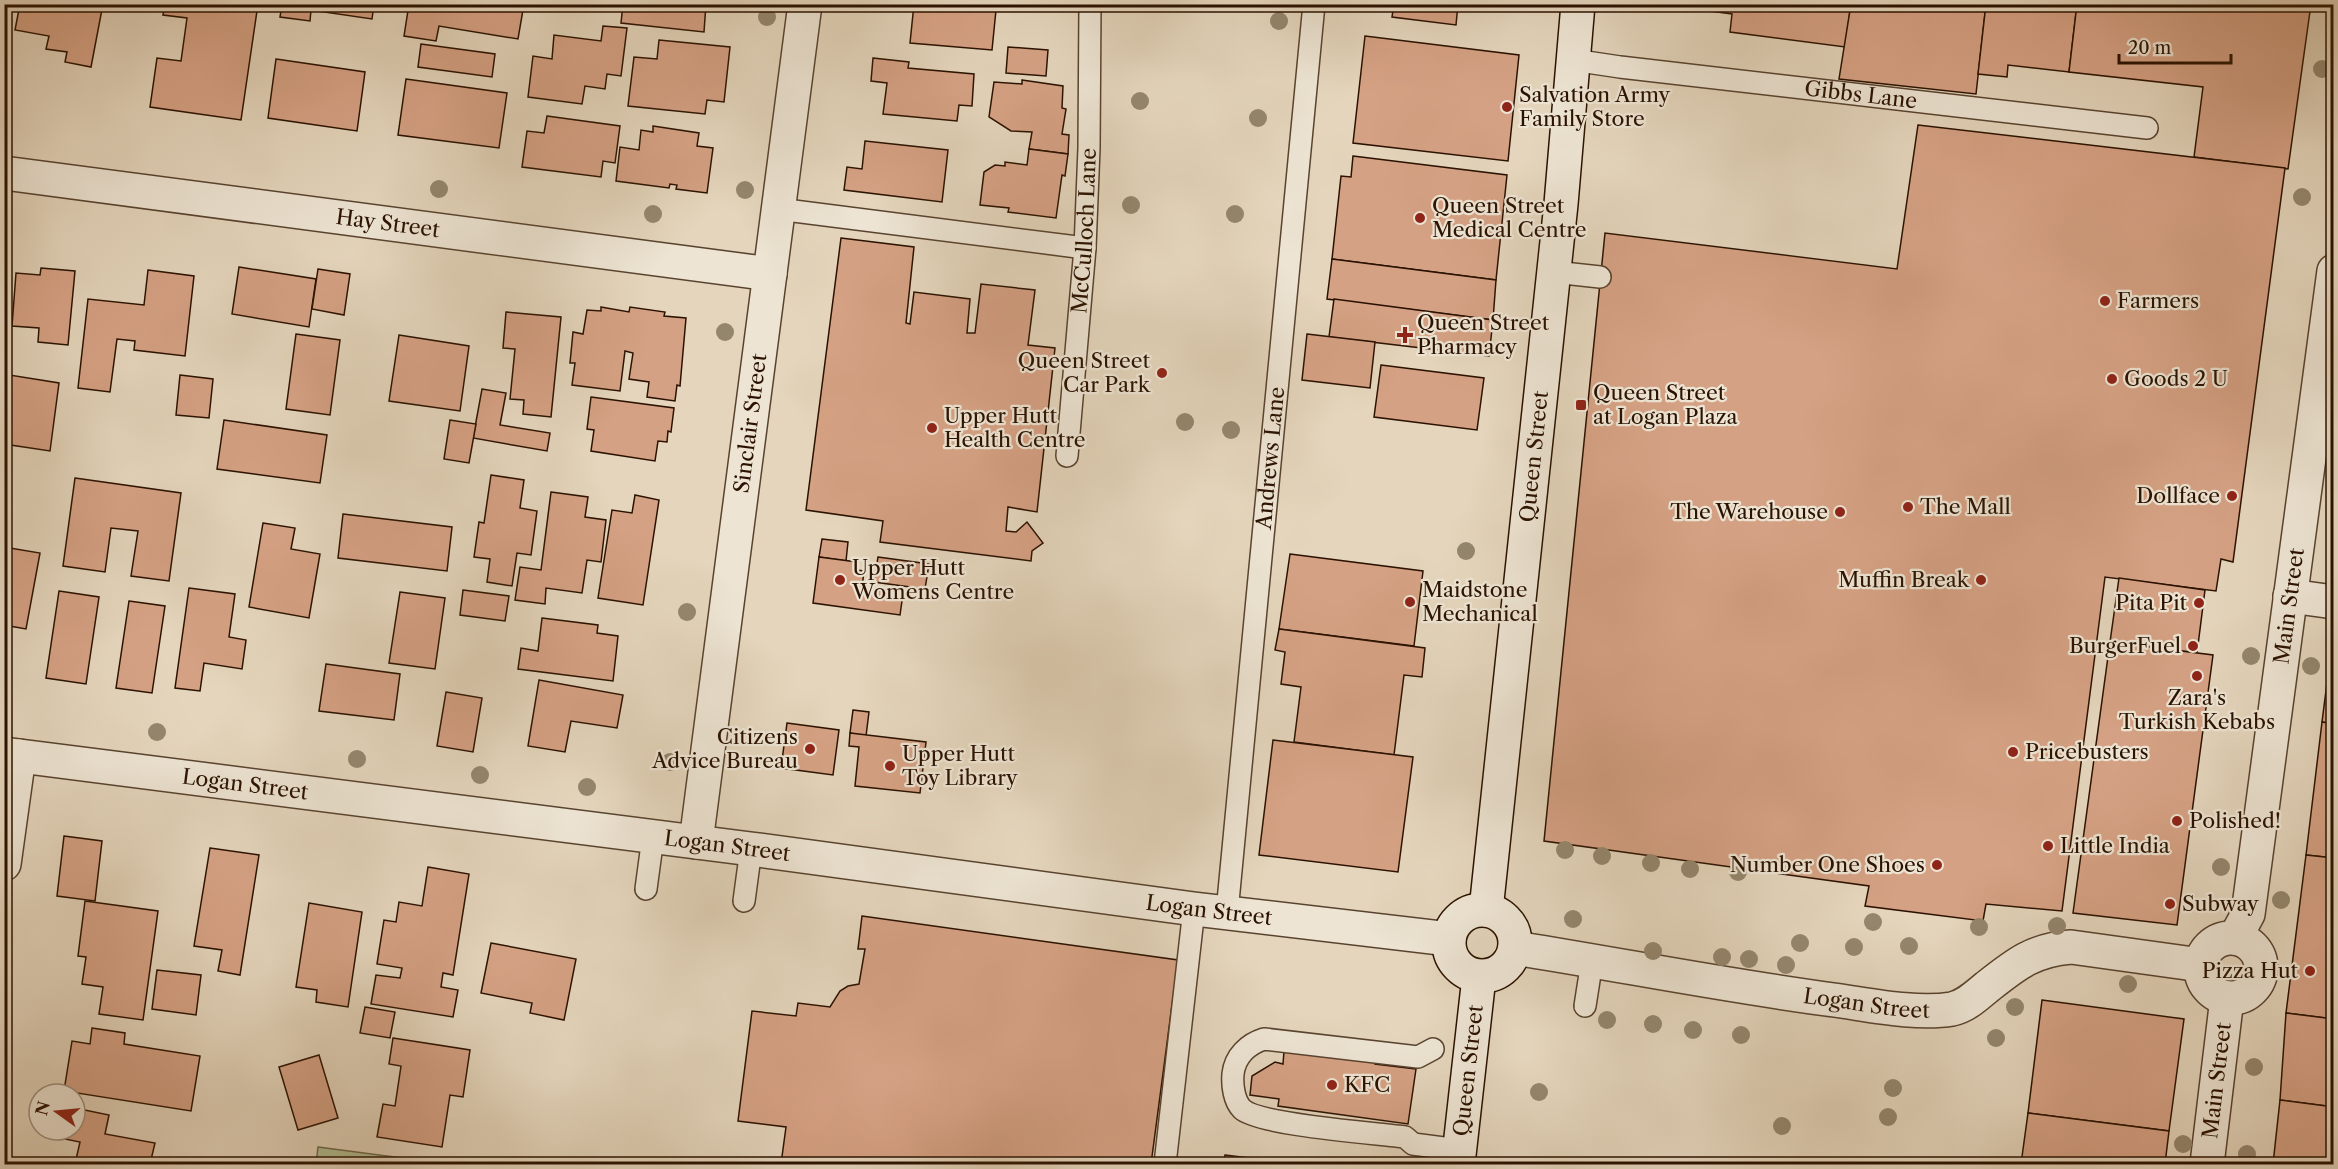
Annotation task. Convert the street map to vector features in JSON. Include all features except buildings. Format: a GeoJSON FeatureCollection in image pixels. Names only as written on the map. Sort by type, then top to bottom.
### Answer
{"type":"FeatureCollection","features":[{"type":"Feature","properties":{"kind":"street","name":"Sinclair Street"},"geometry":{"type":"LineString","coordinates":[[696,842],[805,4]]}},
{"type":"Feature","properties":{"kind":"street","name":"Queen Street"},"geometry":{"type":"LineString","coordinates":[[1486,910],[1554,272],[1578,4]]}},
{"type":"Feature","properties":{"kind":"street","name":"Hay Street"},"geometry":{"type":"LineString","coordinates":[[4,173],[770,274]]}},
{"type":"Feature","properties":{"kind":"street","name":"Main Street"},"geometry":{"type":"LineString","coordinates":[[2235,938],[2248,914],[2334,271]]}},
{"type":"Feature","properties":{"kind":"street"},"geometry":{"type":"LineString","coordinates":[[2290,596],[2334,602]]}},
{"type":"Feature","properties":{"kind":"street","name":"Logan Street"},"geometry":{"type":"LineString","coordinates":[[12,755],[751,849],[1194,909],[1449,939]]}},
{"type":"Feature","properties":{"kind":"street"},"geometry":{"type":"LineString","coordinates":[[4,864],[12,755]]}},
{"type":"Feature","properties":{"kind":"street"},"geometry":{"type":"LineString","coordinates":[[1486,910],[1505,919],[1515,937],[1513,958],[1498,972],[1489,976],[1479,977],[1468,974],[1453,960],[1449,950],[1449,939],[1451,929],[1466,914],[1486,910]]}},
{"type":"Feature","properties":{"kind":"street"},"geometry":{"type":"LineString","coordinates":[[2227,938],[2235,938],[2244,941],[2257,954],[2260,972],[2258,981],[2246,995],[2227,998],[2219,996],[2207,987],[2200,972],[2201,965],[2212,944],[2227,938]]}},
{"type":"Feature","properties":{"kind":"street","name":"Logan Street"},"geometry":{"type":"LineString","coordinates":[[1515,948],[1678,977],[1821,998],[1939,1010],[1954,1009],[1966,1004],[2021,961],[2033,954],[2051,949],[2071,947],[2201,965]]}},
{"type":"Feature","properties":{"kind":"street","name":"Queen Street"},"geometry":{"type":"LineString","coordinates":[[1458,1157],[1479,977]]}},
{"type":"Feature","properties":{"kind":"street","name":"Main Street"},"geometry":{"type":"LineString","coordinates":[[2207,1164],[2227,998]]}},
{"type":"Feature","properties":{"kind":"lane","name":"McCulloch Lane"},"geometry":{"type":"LineString","coordinates":[[1067,456],[1085,248],[1089,148],[1090,4]]}},
{"type":"Feature","properties":{"kind":"lane","name":"Andrews Lane"},"geometry":{"type":"LineString","coordinates":[[1227,912],[1314,4]]}},
{"type":"Feature","properties":{"kind":"lane","name":"Gibbs Lane"},"geometry":{"type":"LineString","coordinates":[[1573,60],[2147,128]]}},
{"type":"Feature","properties":{"kind":"lane"},"geometry":{"type":"LineString","coordinates":[[778,209],[1085,248]]}},
{"type":"Feature","properties":{"kind":"lane"},"geometry":{"type":"LineString","coordinates":[[1554,272],[1600,277]]}},
{"type":"Feature","properties":{"kind":"lane"},"geometry":{"type":"LineString","coordinates":[[646,889],[653,837]]}},
{"type":"Feature","properties":{"kind":"lane"},"geometry":{"type":"LineString","coordinates":[[744,901],[751,849]]}},
{"type":"Feature","properties":{"kind":"lane"},"geometry":{"type":"LineString","coordinates":[[1165,1164],[1194,909]]}},
{"type":"Feature","properties":{"kind":"lane"},"geometry":{"type":"LineString","coordinates":[[1585,1006],[1592,961]]}},
{"type":"Feature","properties":{"kind":"lane"},"geometry":{"type":"LineString","coordinates":[[1458,1157],[1413,1144],[1405,1137],[1269,1120],[1243,1110],[1237,1102],[1233,1074],[1242,1052],[1251,1043],[1264,1039],[1418,1057],[1428,1046],[1470,1054]]}},
{"type":"Feature","properties":{"kind":"green space"},"geometry":{"type":"Polygon","coordinates":[[[318,1147],[448,1164],[316,1164],[318,1147]]]}},
{"type":"Feature","properties":{"kind":"place","name":"Salvation Army Family Store"},"geometry":{"type":"Point","coordinates":[1507,107]}},
{"type":"Feature","properties":{"kind":"place","name":"Queen Street Medical Centre"},"geometry":{"type":"Point","coordinates":[1420,218]}},
{"type":"Feature","properties":{"kind":"place","name":"Farmers"},"geometry":{"type":"Point","coordinates":[2105,301]}},
{"type":"Feature","properties":{"kind":"place","name":"Queen Street Pharmacy"},"geometry":{"type":"Point","coordinates":[1405,335]}},
{"type":"Feature","properties":{"kind":"place","name":"Queen Street Car Park"},"geometry":{"type":"Point","coordinates":[1162,373]}},
{"type":"Feature","properties":{"kind":"place","name":"Goods 2 U"},"geometry":{"type":"Point","coordinates":[2112,379]}},
{"type":"Feature","properties":{"kind":"place","name":"Queen Street at Logan Plaza"},"geometry":{"type":"Point","coordinates":[1581,405]}},
{"type":"Feature","properties":{"kind":"place","name":"Upper Hutt Health Centre"},"geometry":{"type":"Point","coordinates":[932,428]}},
{"type":"Feature","properties":{"kind":"place","name":"Dollface"},"geometry":{"type":"Point","coordinates":[2232,496]}},
{"type":"Feature","properties":{"kind":"place","name":"The Mall"},"geometry":{"type":"Point","coordinates":[1908,507]}},
{"type":"Feature","properties":{"kind":"place","name":"The Warehouse"},"geometry":{"type":"Point","coordinates":[1840,512]}},
{"type":"Feature","properties":{"kind":"place","name":"Upper Hutt Womens Centre"},"geometry":{"type":"Point","coordinates":[840,580]}},
{"type":"Feature","properties":{"kind":"place","name":"Muffin Break"},"geometry":{"type":"Point","coordinates":[1981,580]}},
{"type":"Feature","properties":{"kind":"place","name":"Maidstone Mechanical"},"geometry":{"type":"Point","coordinates":[1410,602]}},
{"type":"Feature","properties":{"kind":"place","name":"Pita Pit"},"geometry":{"type":"Point","coordinates":[2199,603]}},
{"type":"Feature","properties":{"kind":"place","name":"BurgerFuel"},"geometry":{"type":"Point","coordinates":[2193,646]}},
{"type":"Feature","properties":{"kind":"place","name":"Zara's Turkish Kebabs"},"geometry":{"type":"Point","coordinates":[2197,676]}},
{"type":"Feature","properties":{"kind":"place","name":"Citizens Advice Bureau"},"geometry":{"type":"Point","coordinates":[810,749]}},
{"type":"Feature","properties":{"kind":"place","name":"Pricebusters"},"geometry":{"type":"Point","coordinates":[2013,752]}},
{"type":"Feature","properties":{"kind":"place","name":"Upper Hutt Toy Library"},"geometry":{"type":"Point","coordinates":[890,766]}},
{"type":"Feature","properties":{"kind":"place","name":"Polished!"},"geometry":{"type":"Point","coordinates":[2177,821]}},
{"type":"Feature","properties":{"kind":"place","name":"Little India"},"geometry":{"type":"Point","coordinates":[2048,846]}},
{"type":"Feature","properties":{"kind":"place","name":"Number One Shoes"},"geometry":{"type":"Point","coordinates":[1937,865]}},
{"type":"Feature","properties":{"kind":"place","name":"Subway"},"geometry":{"type":"Point","coordinates":[2170,904]}},
{"type":"Feature","properties":{"kind":"place","name":"Pizza Hut"},"geometry":{"type":"Point","coordinates":[2310,971]}},
{"type":"Feature","properties":{"kind":"place","name":"KFC"},"geometry":{"type":"Point","coordinates":[1332,1085]}}]}
